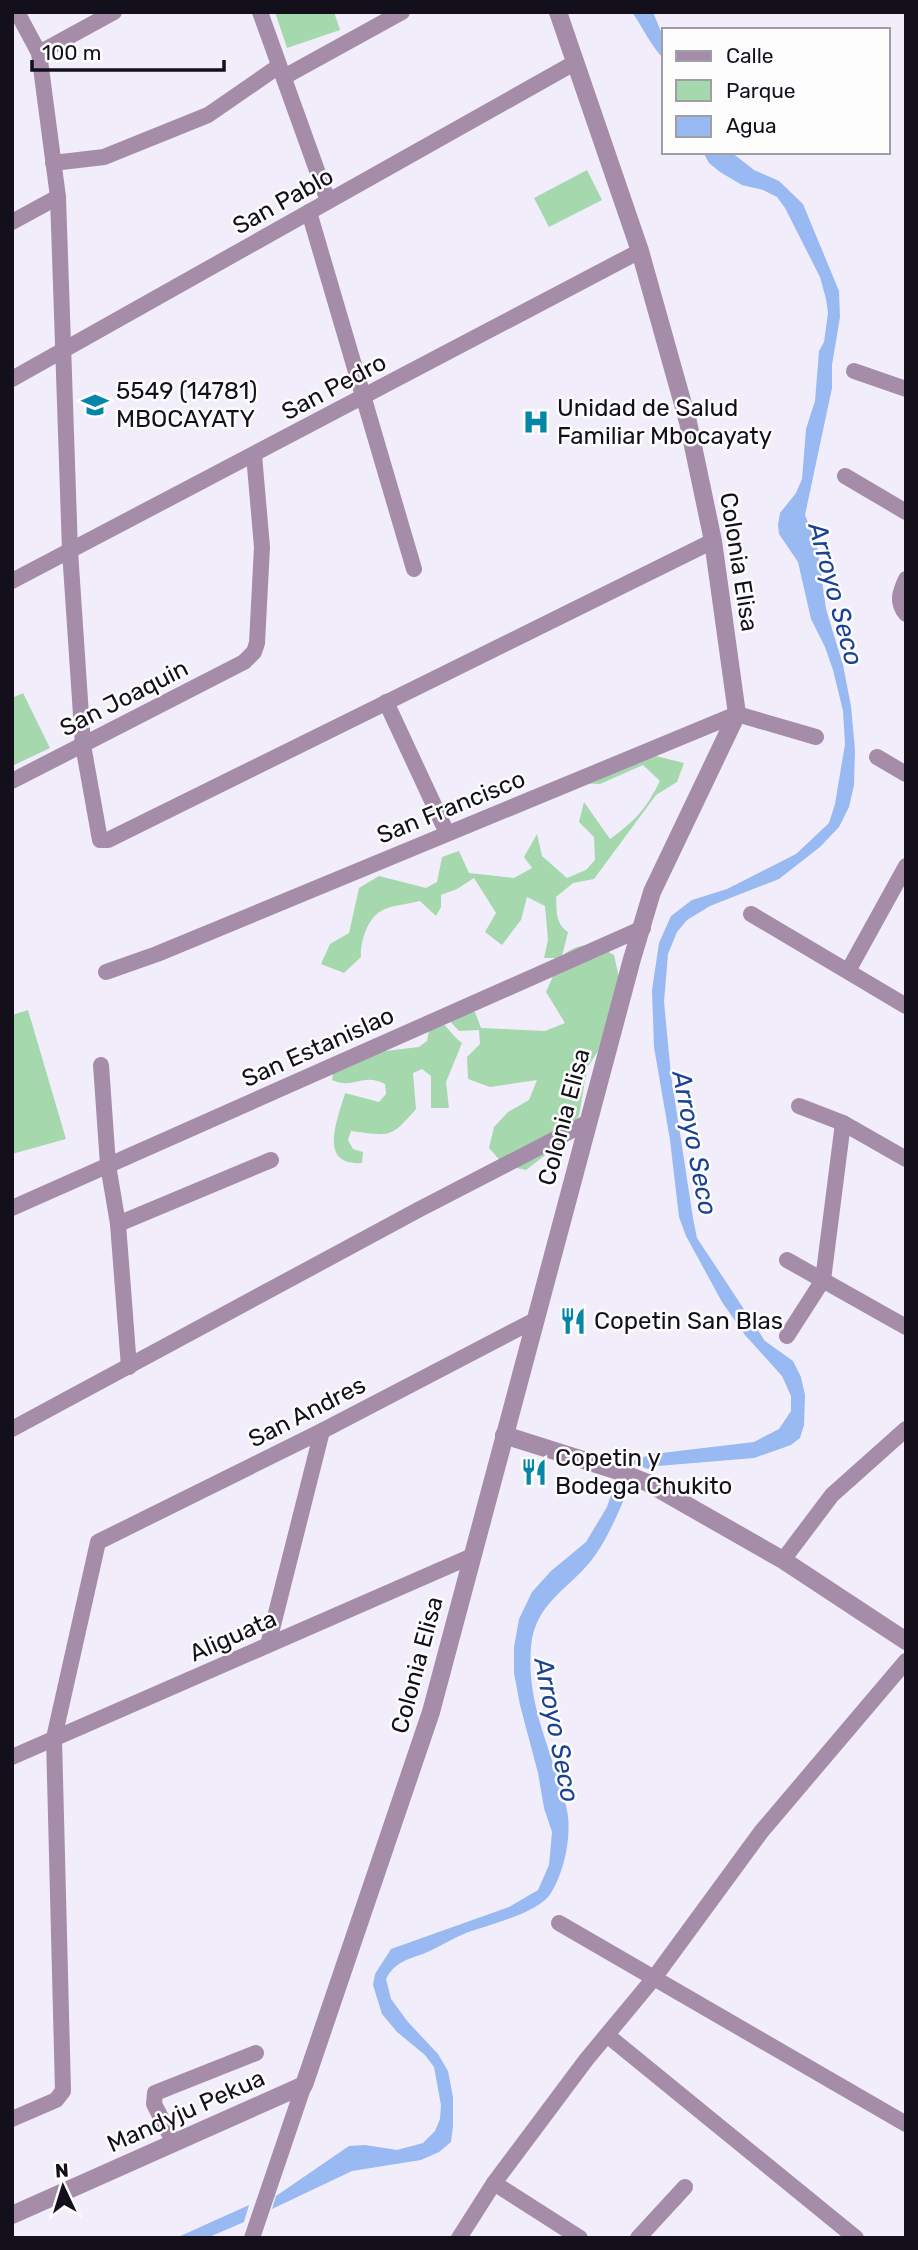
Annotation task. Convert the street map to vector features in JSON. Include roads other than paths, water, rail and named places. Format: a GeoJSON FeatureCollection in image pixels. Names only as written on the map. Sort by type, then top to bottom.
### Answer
{"type":"FeatureCollection","features":[{"type":"Feature","properties":{"kind":"street"},"geometry":{"type":"LineString","coordinates":[[17,12],[38,53],[58,197],[70,551],[83,745],[99,838],[105,841],[713,541]]}},
{"type":"Feature","properties":{"kind":"street"},"geometry":{"type":"LineString","coordinates":[[38,53],[114,12]]}},
{"type":"Feature","properties":{"kind":"street"},"geometry":{"type":"LineString","coordinates":[[260,12],[328,201]]}},
{"type":"Feature","properties":{"kind":"street"},"geometry":{"type":"LineString","coordinates":[[54,163],[104,157],[208,116],[281,71],[402,12]]}},
{"type":"Feature","properties":{"kind":"street","name":"Colonia Elisa"},"geometry":{"type":"LineString","coordinates":[[252,2238],[431,1712],[652,892],[737,715],[713,541],[688,422],[640,251],[558,12]]}},
{"type":"Feature","properties":{"kind":"street","name":"San Pablo"},"geometry":{"type":"LineString","coordinates":[[12,379],[576,62]]}},
{"type":"Feature","properties":{"kind":"street"},"geometry":{"type":"LineString","coordinates":[[12,222],[58,197]]}},
{"type":"Feature","properties":{"kind":"street"},"geometry":{"type":"LineString","coordinates":[[309,212],[414,569]]}},
{"type":"Feature","properties":{"kind":"street","name":"San Pedro"},"geometry":{"type":"LineString","coordinates":[[12,581],[640,251]]}},
{"type":"Feature","properties":{"kind":"street"},"geometry":{"type":"LineString","coordinates":[[854,371],[906,389]]}},
{"type":"Feature","properties":{"kind":"street","name":"San Joaquin"},"geometry":{"type":"LineString","coordinates":[[12,781],[244,662],[254,652],[257,643],[262,547],[254,455]]}},
{"type":"Feature","properties":{"kind":"street"},"geometry":{"type":"LineString","coordinates":[[845,476],[906,512]]}},
{"type":"Feature","properties":{"kind":"street"},"geometry":{"type":"LineString","coordinates":[[906,579],[900,591],[901,608],[906,614]]}},
{"type":"Feature","properties":{"kind":"street"},"geometry":{"type":"LineString","coordinates":[[386,702],[447,833]]}},
{"type":"Feature","properties":{"kind":"street"},"geometry":{"type":"LineString","coordinates":[[737,715],[816,737]]}},
{"type":"Feature","properties":{"kind":"street","name":"San Francisco"},"geometry":{"type":"LineString","coordinates":[[106,972],[157,954],[737,715]]}},
{"type":"Feature","properties":{"kind":"street"},"geometry":{"type":"LineString","coordinates":[[877,757],[906,774]]}},
{"type":"Feature","properties":{"kind":"street"},"geometry":{"type":"LineString","coordinates":[[849,971],[906,866]]}},
{"type":"Feature","properties":{"kind":"street"},"geometry":{"type":"LineString","coordinates":[[751,914],[906,1006]]}},
{"type":"Feature","properties":{"kind":"street","name":"San Estanislao"},"geometry":{"type":"LineString","coordinates":[[12,1208],[643,928]]}},
{"type":"Feature","properties":{"kind":"street"},"geometry":{"type":"LineString","coordinates":[[101,1065],[108,1165],[118,1224],[129,1367]]}},
{"type":"Feature","properties":{"kind":"street"},"geometry":{"type":"LineString","coordinates":[[799,1106],[843,1123],[906,1159]]}},
{"type":"Feature","properties":{"kind":"street"},"geometry":{"type":"LineString","coordinates":[[12,1429],[418,1209],[588,1122]]}},
{"type":"Feature","properties":{"kind":"street"},"geometry":{"type":"LineString","coordinates":[[787,1336],[822,1280],[843,1123]]}},
{"type":"Feature","properties":{"kind":"street"},"geometry":{"type":"LineString","coordinates":[[118,1224],[271,1160]]}},
{"type":"Feature","properties":{"kind":"street"},"geometry":{"type":"LineString","coordinates":[[787,1260],[906,1327]]}},
{"type":"Feature","properties":{"kind":"street","name":"San Andres"},"geometry":{"type":"LineString","coordinates":[[54,1738],[98,1542],[535,1321]]}},
{"type":"Feature","properties":{"kind":"street"},"geometry":{"type":"LineString","coordinates":[[783,1560],[829,1498],[906,1429]]}},
{"type":"Feature","properties":{"kind":"street"},"geometry":{"type":"LineString","coordinates":[[268,1645],[322,1431]]}},
{"type":"Feature","properties":{"kind":"street"},"geometry":{"type":"LineString","coordinates":[[504,1435],[648,1483],[783,1560],[906,1641]]}},
{"type":"Feature","properties":{"kind":"street","name":"Aliguata"},"geometry":{"type":"LineString","coordinates":[[12,1757],[471,1556]]}},
{"type":"Feature","properties":{"kind":"street"},"geometry":{"type":"LineString","coordinates":[[459,2238],[494,2183],[654,1978],[761,1832],[906,1661]]}},
{"type":"Feature","properties":{"kind":"street"},"geometry":{"type":"LineString","coordinates":[[12,2119],[56,2100],[63,2091],[54,1738]]}},
{"type":"Feature","properties":{"kind":"street"},"geometry":{"type":"LineString","coordinates":[[559,1923],[906,2124]]}},
{"type":"Feature","properties":{"kind":"street"},"geometry":{"type":"LineString","coordinates":[[607,2035],[838,2232],[856,2238]]}},
{"type":"Feature","properties":{"kind":"street"},"geometry":{"type":"LineString","coordinates":[[174,2143],[154,2104],[155,2093],[256,2053]]}},
{"type":"Feature","properties":{"kind":"street","name":"Mandyju Pekua"},"geometry":{"type":"LineString","coordinates":[[12,2216],[304,2085]]}},
{"type":"Feature","properties":{"kind":"street"},"geometry":{"type":"LineString","coordinates":[[494,2183],[580,2238]]}},
{"type":"Feature","properties":{"kind":"street"},"geometry":{"type":"LineString","coordinates":[[638,2238],[685,2187]]}},
{"type":"Feature","properties":{"kind":"water"},"geometry":{"type":"Polygon","coordinates":[[[632,12],[653,12],[662,34],[662,57],[632,12]]]}},
{"type":"Feature","properties":{"kind":"water"},"geometry":{"type":"Polygon","coordinates":[[[704,154],[734,154],[754,170],[779,181],[803,204],[839,291],[840,317],[832,365],[832,388],[805,515],[817,545],[826,609],[843,665],[851,706],[855,750],[854,785],[849,807],[839,827],[820,847],[779,879],[710,906],[687,920],[677,932],[668,954],[664,1002],[671,1075],[697,1238],[765,1341],[793,1361],[801,1377],[805,1395],[804,1425],[800,1438],[791,1445],[754,1458],[648,1469],[628,1462],[653,1454],[754,1442],[779,1429],[791,1411],[791,1396],[782,1376],[745,1335],[722,1302],[686,1236],[679,1217],[670,1140],[654,1047],[652,990],[659,943],[671,916],[692,900],[727,889],[796,854],[829,823],[835,804],[845,744],[843,711],[833,670],[811,619],[798,562],[779,534],[778,525],[780,513],[796,493],[802,479],[806,429],[815,401],[819,351],[824,342],[828,313],[826,299],[820,277],[777,197],[742,185],[709,163],[704,154]]]}},
{"type":"Feature","properties":{"kind":"water"},"geometry":{"type":"Polygon","coordinates":[[[615,1483],[629,1488],[610,1530],[587,1566],[547,1606],[534,1631],[531,1647],[536,1709],[568,1816],[566,1851],[556,1884],[545,1900],[536,1907],[466,1933],[429,1952],[406,1960],[397,1965],[386,1979],[391,1999],[438,2054],[448,2071],[453,2097],[451,2142],[439,2152],[421,2160],[352,2171],[272,2209],[276,2196],[349,2146],[365,2145],[397,2150],[423,2143],[435,2131],[440,2119],[441,2105],[434,2067],[382,2014],[373,1985],[375,1974],[391,1949],[509,1907],[538,1890],[549,1865],[552,1832],[544,1808],[514,1673],[514,1647],[519,1619],[532,1592],[551,1571],[586,1542],[607,1507],[615,1483]]]}},
{"type":"Feature","properties":{"kind":"water"},"geometry":{"type":"Polygon","coordinates":[[[249,2205],[244,2222],[207,2238],[176,2238],[249,2205]]]}},
{"type":"Feature","properties":{"kind":"place","name":"5549 (14781) MBOCAYATY"},"geometry":{"type":"Point","coordinates":[95,405]}},
{"type":"Feature","properties":{"kind":"place","name":"Unidad de Salud Familiar Mbocayaty"},"geometry":{"type":"Point","coordinates":[536,422]}},
{"type":"Feature","properties":{"kind":"place","name":"Copetin San Blas"},"geometry":{"type":"Point","coordinates":[573,1321]}},
{"type":"Feature","properties":{"kind":"place","name":"Copetin y Bodega Chukito"},"geometry":{"type":"Point","coordinates":[534,1472]}},
{"type":"Feature","properties":{"kind":"water label","name":"Arroyo Seco"},"geometry":{"type":"Point","coordinates":[836,594]}},
{"type":"Feature","properties":{"kind":"water label","name":"Arroyo Seco"},"geometry":{"type":"Point","coordinates":[695,1143]}},
{"type":"Feature","properties":{"kind":"water label","name":"Arroyo Seco"},"geometry":{"type":"Point","coordinates":[557,1730]}}]}
